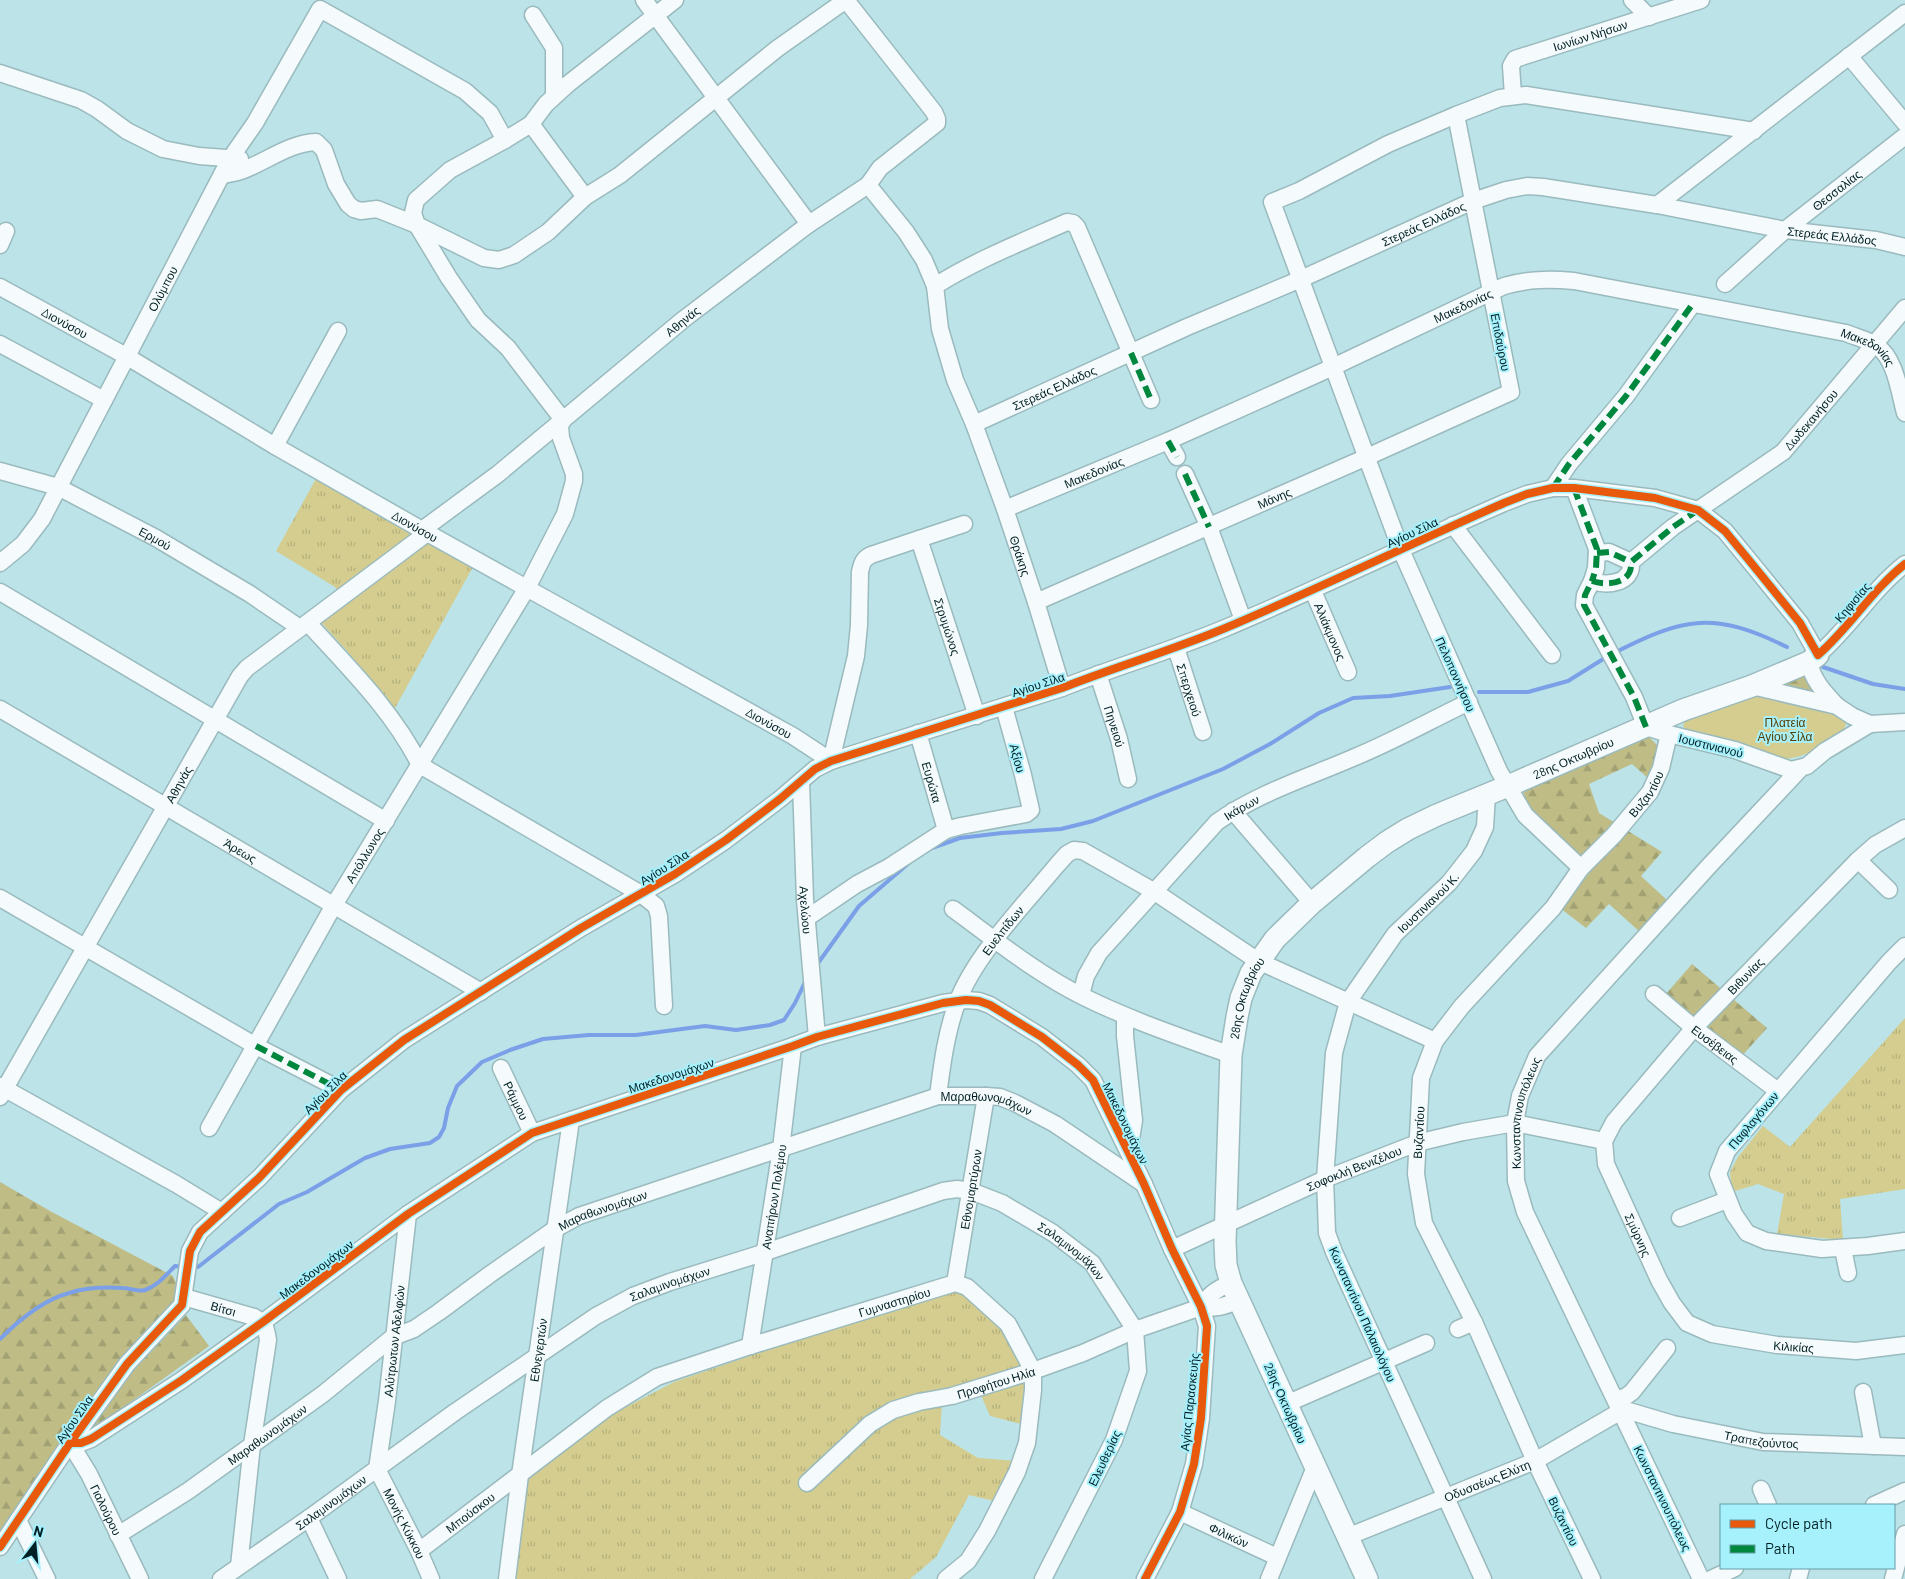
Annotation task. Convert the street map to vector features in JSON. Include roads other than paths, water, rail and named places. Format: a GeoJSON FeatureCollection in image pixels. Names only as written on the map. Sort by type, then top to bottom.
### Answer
{"type":"FeatureCollection","features":[{"type":"Feature","properties":{"kind":"main road","name":"Κηφισίας"},"geometry":{"type":"LineString","coordinates":[[1752,686],[1813,658]]}},
{"type":"Feature","properties":{"kind":"main road","name":"28ης Οκτωβρίου"},"geometry":{"type":"LineString","coordinates":[[1367,1579],[1235,1292],[1226,1265],[1231,1055],[1241,998],[1251,973],[1275,939],[1312,903],[1378,848],[1397,835],[1437,815],[1683,710],[1752,686]]}},
{"type":"Feature","properties":{"kind":"street"},"geometry":{"type":"LineString","coordinates":[[644,0],[809,224]]}},
{"type":"Feature","properties":{"kind":"street"},"geometry":{"type":"LineString","coordinates":[[563,420],[508,348],[478,320],[416,225],[413,213],[416,200],[450,170],[531,124],[554,96],[675,0]]}},
{"type":"Feature","properties":{"kind":"street"},"geometry":{"type":"LineString","coordinates":[[222,175],[241,171],[267,157],[302,144],[316,142],[324,150],[336,184],[348,204],[354,209],[361,211],[377,209],[416,225],[484,258],[499,260],[514,255],[548,232],[585,197],[620,175],[778,48],[846,0]]}},
{"type":"Feature","properties":{"kind":"street","name":"Αθηνάς"},"geometry":{"type":"LineString","coordinates":[[1,1090],[214,720],[240,676],[247,668],[498,474],[684,319],[809,224],[868,185],[880,168],[934,127],[937,119],[934,112],[846,0]]}},
{"type":"Feature","properties":{"kind":"street"},"geometry":{"type":"LineString","coordinates":[[1632,0],[1649,17]]}},
{"type":"Feature","properties":{"kind":"street","name":"Ιωνίων Νήσων"},"geometry":{"type":"LineString","coordinates":[[1513,95],[1511,66],[1515,59],[1701,0]]}},
{"type":"Feature","properties":{"kind":"street","name":"Ολύμπου"},"geometry":{"type":"LineString","coordinates":[[0,563],[23,544],[42,519],[230,159],[255,123],[320,9],[464,91],[490,113],[505,140]]}},
{"type":"Feature","properties":{"kind":"street"},"geometry":{"type":"LineString","coordinates":[[1657,205],[1905,13]]}},
{"type":"Feature","properties":{"kind":"street"},"geometry":{"type":"LineString","coordinates":[[533,15],[554,48],[554,96]]}},
{"type":"Feature","properties":{"kind":"street"},"geometry":{"type":"LineString","coordinates":[[1848,56],[1905,123]]}},
{"type":"Feature","properties":{"kind":"street"},"geometry":{"type":"LineString","coordinates":[[0,74],[80,100],[97,109],[127,131],[163,149],[230,159],[267,157]]}},
{"type":"Feature","properties":{"kind":"street"},"geometry":{"type":"LineString","coordinates":[[1456,115],[1490,101],[1513,95],[1526,95],[1754,131]]}},
{"type":"Feature","properties":{"kind":"street","name":"Επιδαύρου"},"geometry":{"type":"LineString","coordinates":[[1456,115],[1511,392]]}},
{"type":"Feature","properties":{"kind":"street","name":"Πελοποννήσου"},"geometry":{"type":"LineString","coordinates":[[1456,115],[1388,144],[1299,191],[1272,202],[1400,550],[1499,771],[1525,815],[1581,868]]}},
{"type":"Feature","properties":{"kind":"street"},"geometry":{"type":"LineString","coordinates":[[531,124],[585,197]]}},
{"type":"Feature","properties":{"kind":"street","name":"Θεσσαλίας"},"geometry":{"type":"LineString","coordinates":[[1725,284],[1785,230],[1905,136]]}},
{"type":"Feature","properties":{"kind":"street","name":"Θράκης"},"geometry":{"type":"LineString","coordinates":[[868,185],[906,232],[924,260],[935,286],[940,329],[955,380],[974,424],[1005,509],[1062,688]]}},
{"type":"Feature","properties":{"kind":"street","name":"Στερεάς Ελλάδος"},"geometry":{"type":"LineString","coordinates":[[974,424],[1187,327],[1300,279],[1473,201],[1506,190],[1527,186],[1657,205],[1785,230],[1876,240],[1905,247]]}},
{"type":"Feature","properties":{"kind":"street"},"geometry":{"type":"LineString","coordinates":[[935,286],[957,272],[997,253],[1067,222],[1073,223],[1077,227],[1151,400]]}},
{"type":"Feature","properties":{"kind":"street","name":"Μακεδονίας"},"geometry":{"type":"LineString","coordinates":[[1005,509],[1168,441],[1333,367],[1504,286],[1522,280],[1574,281],[1846,333],[1874,344],[1882,351],[1892,366],[1905,413]]}},
{"type":"Feature","properties":{"kind":"street","name":"Διονύσου"},"geometry":{"type":"LineString","coordinates":[[0,287],[126,356],[275,446],[424,532],[793,736],[830,761]]}},
{"type":"Feature","properties":{"kind":"street"},"geometry":{"type":"LineString","coordinates":[[1553,488],[1569,464],[1626,396],[1692,305]]}},
{"type":"Feature","properties":{"kind":"street","name":"Δωδεκανήσου"},"geometry":{"type":"LineString","coordinates":[[1592,581],[1605,584],[1621,581],[1630,571],[1631,562],[1673,527],[1783,452],[1905,308]]}},
{"type":"Feature","properties":{"kind":"street"},"geometry":{"type":"LineString","coordinates":[[275,446],[338,331]]}},
{"type":"Feature","properties":{"kind":"street"},"geometry":{"type":"LineString","coordinates":[[0,344],[104,400]]}},
{"type":"Feature","properties":{"kind":"street","name":"Μάνης"},"geometry":{"type":"LineString","coordinates":[[1036,602],[1511,392]]}},
{"type":"Feature","properties":{"kind":"street","name":"Απόλλωνος"},"geometry":{"type":"LineString","coordinates":[[209,1128],[334,904],[386,822],[527,588],[566,514],[574,474],[561,438],[560,426],[563,420]]}},
{"type":"Feature","properties":{"kind":"street"},"geometry":{"type":"LineString","coordinates":[[1168,441],[1177,457]]}},
{"type":"Feature","properties":{"kind":"street","name":"Ερμού"},"geometry":{"type":"LineString","coordinates":[[0,471],[58,488],[156,538],[304,625],[382,707],[399,729],[420,765]]}},
{"type":"Feature","properties":{"kind":"street"},"geometry":{"type":"LineString","coordinates":[[1185,474],[1208,527],[1243,620]]}},
{"type":"Feature","properties":{"kind":"street","name":"Αγίου Σίλα"},"geometry":{"type":"LineString","coordinates":[[0,1546],[70,1443],[127,1364],[178,1310],[184,1298],[188,1259],[194,1241],[200,1232],[259,1178],[341,1090],[392,1048],[581,928],[641,894],[726,840],[815,769],[830,761],[977,716],[1176,648],[1313,591],[1454,525],[1527,494],[1553,488],[1574,488],[1655,498],[1698,510]]}},
{"type":"Feature","properties":{"kind":"street"},"geometry":{"type":"LineString","coordinates":[[1574,488],[1597,553],[1596,568],[1585,595],[1584,605],[1634,697],[1646,727]]}},
{"type":"Feature","properties":{"kind":"street"},"geometry":{"type":"LineString","coordinates":[[1698,510],[1725,531],[1800,623],[1813,658],[1811,673],[1819,686],[1837,706],[1870,724],[1905,722]]}},
{"type":"Feature","properties":{"kind":"street"},"geometry":{"type":"LineString","coordinates":[[830,761],[858,639],[860,572],[866,558],[964,524]]}},
{"type":"Feature","properties":{"kind":"street"},"geometry":{"type":"LineString","coordinates":[[1454,525],[1552,655]]}},
{"type":"Feature","properties":{"kind":"street","name":"Στρυμώνος"},"geometry":{"type":"LineString","coordinates":[[919,539],[977,716]]}},
{"type":"Feature","properties":{"kind":"street"},"geometry":{"type":"LineString","coordinates":[[1597,553],[1609,552],[1624,557],[1631,562]]}},
{"type":"Feature","properties":{"kind":"street","name":"Κηφισίας"},"geometry":{"type":"LineString","coordinates":[[1813,658],[1843,631],[1884,582],[1905,564]]}},
{"type":"Feature","properties":{"kind":"street","name":"Αλιάκμονος"},"geometry":{"type":"LineString","coordinates":[[1313,591],[1348,672]]}},
{"type":"Feature","properties":{"kind":"street"},"geometry":{"type":"LineString","coordinates":[[0,592],[386,822]]}},
{"type":"Feature","properties":{"kind":"street","name":"Σπερχειού"},"geometry":{"type":"LineString","coordinates":[[1176,648],[1203,732]]}},
{"type":"Feature","properties":{"kind":"street","name":"Πηνειού"},"geometry":{"type":"LineString","coordinates":[[1098,674],[1119,739],[1128,779]]}},
{"type":"Feature","properties":{"kind":"street"},"geometry":{"type":"LineString","coordinates":[[1752,686],[1837,706]]}},
{"type":"Feature","properties":{"kind":"street","name":"Ικάρων"},"geometry":{"type":"LineString","coordinates":[[1080,996],[1086,976],[1099,954],[1217,822],[1233,811],[1259,798],[1364,754],[1469,702]]}},
{"type":"Feature","properties":{"kind":"street","name":"Αξίου"},"geometry":{"type":"LineString","coordinates":[[946,830],[1026,814],[1031,810],[1004,707]]}},
{"type":"Feature","properties":{"kind":"street","name":"Άρεως"},"geometry":{"type":"LineString","coordinates":[[0,709],[481,992]]}},
{"type":"Feature","properties":{"kind":"street","name":"Κωνσταντινουπόλεως"},"geometry":{"type":"LineString","coordinates":[[1701,1579],[1525,1212],[1516,1181],[1515,1123],[1520,1096],[1537,1056],[1708,866],[1801,768],[1870,724]]}},
{"type":"Feature","properties":{"kind":"street","name":"Ιουστινιανού"},"geometry":{"type":"LineString","coordinates":[[1646,727],[1735,750],[1791,770],[1801,768]]}},
{"type":"Feature","properties":{"kind":"street","name":"Ευρώτα"},"geometry":{"type":"LineString","coordinates":[[918,733],[946,830]]}},
{"type":"Feature","properties":{"kind":"street","name":"Βυζαντίου"},"geometry":{"type":"LineString","coordinates":[[1592,1579],[1535,1461],[1474,1322],[1424,1223],[1416,1174],[1421,1078],[1435,1041],[1462,1006],[1553,908],[1581,868],[1614,835],[1650,792],[1661,768],[1668,734]]}},
{"type":"Feature","properties":{"kind":"street"},"geometry":{"type":"LineString","coordinates":[[420,765],[641,894],[656,906],[659,916],[664,1006]]}},
{"type":"Feature","properties":{"kind":"street","name":"Αχελώου"},"geometry":{"type":"LineString","coordinates":[[801,782],[806,918],[817,1037]]}},
{"type":"Feature","properties":{"kind":"street","name":"Ιουστινιανού Κ."},"geometry":{"type":"LineString","coordinates":[[1348,1002],[1395,934],[1449,883],[1474,852],[1484,827],[1487,794]]}},
{"type":"Feature","properties":{"kind":"street"},"geometry":{"type":"LineString","coordinates":[[1233,811],[1312,903]]}},
{"type":"Feature","properties":{"kind":"street","name":"Βιθυνίας"},"geometry":{"type":"LineString","coordinates":[[1604,1142],[1614,1122],[1694,1028],[1858,860],[1875,845],[1905,828]]}},
{"type":"Feature","properties":{"kind":"street"},"geometry":{"type":"LineString","coordinates":[[806,918],[857,884],[889,867],[946,830]]}},
{"type":"Feature","properties":{"kind":"street","name":"Ευελπίδων"},"geometry":{"type":"LineString","coordinates":[[938,1096],[945,1045],[957,1001],[969,976],[995,940],[1066,854],[1074,850],[1083,851],[1155,892],[1258,961],[1435,1041]]}},
{"type":"Feature","properties":{"kind":"street"},"geometry":{"type":"LineString","coordinates":[[1858,860],[1889,890]]}},
{"type":"Feature","properties":{"kind":"street"},"geometry":{"type":"LineString","coordinates":[[0,898],[256,1046],[341,1090]]}},
{"type":"Feature","properties":{"kind":"street"},"geometry":{"type":"LineString","coordinates":[[953,909],[1034,967],[1080,996],[1125,1016],[1231,1055]]}},
{"type":"Feature","properties":{"kind":"street","name":"Παφλαγόνων"},"geometry":{"type":"LineString","coordinates":[[1905,946],[1889,962],[1727,1151],[1718,1174],[1727,1200],[1747,1233],[1766,1241],[1822,1249],[1905,1242]]}},
{"type":"Feature","properties":{"kind":"street","name":"Ευσέβειας"},"geometry":{"type":"LineString","coordinates":[[1654,994],[1694,1028],[1778,1092]]}},
{"type":"Feature","properties":{"kind":"street","name":"Μακεδονομάχων"},"geometry":{"type":"LineString","coordinates":[[70,1443],[81,1443],[91,1439],[182,1380],[264,1322],[408,1214],[532,1133],[817,1037],[943,1003],[957,1001],[979,1001],[990,1005],[1042,1037],[1078,1065],[1093,1080],[1129,1152],[1172,1250],[1201,1308]]}},
{"type":"Feature","properties":{"kind":"street","name":"Κωνσταντίνου Παλαιολόγου"},"geometry":{"type":"LineString","coordinates":[[1348,1002],[1334,1053],[1325,1179],[1327,1233],[1483,1579]]}},
{"type":"Feature","properties":{"kind":"street"},"geometry":{"type":"LineString","coordinates":[[1125,1016],[1125,1036],[1134,1120],[1129,1152]]}},
{"type":"Feature","properties":{"kind":"street","name":"Αναπήρων Πολέμου"},"geometry":{"type":"LineString","coordinates":[[750,1346],[781,1149],[793,1046]]}},
{"type":"Feature","properties":{"kind":"street","name":"Ράμμου"},"geometry":{"type":"LineString","coordinates":[[501,1068],[532,1133]]}},
{"type":"Feature","properties":{"kind":"street"},"geometry":{"type":"LineString","coordinates":[[1,1090],[176,1184],[222,1212]]}},
{"type":"Feature","properties":{"kind":"street","name":"Μαραθωνομάχων"},"geometry":{"type":"LineString","coordinates":[[118,1535],[188,1491],[323,1394],[394,1337],[414,1329],[555,1229],[579,1216],[938,1096],[986,1096],[1000,1098],[1036,1113],[1144,1184]]}},
{"type":"Feature","properties":{"kind":"street","name":"Εθνομαρτύρων"},"geometry":{"type":"LineString","coordinates":[[955,1283],[986,1096]]}},
{"type":"Feature","properties":{"kind":"street","name":"Εθνεγερτών"},"geometry":{"type":"LineString","coordinates":[[507,1579],[571,1120]]}},
{"type":"Feature","properties":{"kind":"street","name":"Σοφοκλή Βενιζέλου"},"geometry":{"type":"LineString","coordinates":[[1172,1250],[1325,1179],[1417,1142],[1515,1123],[1604,1142]]}},
{"type":"Feature","properties":{"kind":"street","name":"Σμύρνης"},"geometry":{"type":"LineString","coordinates":[[1604,1142],[1606,1164],[1659,1280],[1672,1303],[1687,1323]]}},
{"type":"Feature","properties":{"kind":"street","name":"Σαλαμινομάχων"},"geometry":{"type":"LineString","coordinates":[[221,1579],[242,1572],[309,1518],[455,1412],[588,1321],[633,1296],[670,1282],[766,1252],[943,1192],[957,1189],[1002,1203],[1017,1210],[1053,1233],[1092,1263],[1135,1330]]}},
{"type":"Feature","properties":{"kind":"street"},"geometry":{"type":"LineString","coordinates":[[1680,1218],[1727,1200]]}},
{"type":"Feature","properties":{"kind":"street","name":"Αλύτρωτων Αδελφών"},"geometry":{"type":"LineString","coordinates":[[377,1469],[387,1401],[408,1214]]}},
{"type":"Feature","properties":{"kind":"street"},"geometry":{"type":"LineString","coordinates":[[1843,1248],[1848,1273]]}},
{"type":"Feature","properties":{"kind":"street"},"geometry":{"type":"LineString","coordinates":[[946,1579],[968,1562],[991,1524],[1017,1472],[1027,1444],[1033,1371],[1008,1324],[967,1287],[955,1283]]}},
{"type":"Feature","properties":{"kind":"street","name":"Γυμναστηρίου"},"geometry":{"type":"LineString","coordinates":[[520,1475],[607,1408],[638,1388],[674,1371],[955,1283]]}},
{"type":"Feature","properties":{"kind":"street"},"geometry":{"type":"LineString","coordinates":[[1201,1308],[1208,1297],[1216,1290],[1235,1292]]}},
{"type":"Feature","properties":{"kind":"street","name":"Βίτσι"},"geometry":{"type":"LineString","coordinates":[[184,1298],[245,1314],[264,1322]]}},
{"type":"Feature","properties":{"kind":"street","name":"Προφήτου Ηλία"},"geometry":{"type":"LineString","coordinates":[[807,1483],[870,1424],[893,1410],[919,1402],[952,1396],[1033,1371],[1083,1353],[1135,1330],[1201,1308]]}},
{"type":"Feature","properties":{"kind":"street","name":"Αγίας Παρασκευής"},"geometry":{"type":"LineString","coordinates":[[1148,1578],[1180,1512],[1194,1464],[1202,1418],[1207,1326],[1201,1308]]}},
{"type":"Feature","properties":{"kind":"street"},"geometry":{"type":"LineString","coordinates":[[242,1572],[252,1445],[268,1340],[264,1322]]}},
{"type":"Feature","properties":{"kind":"street"},"geometry":{"type":"LineString","coordinates":[[1458,1329],[1474,1322]]}},
{"type":"Feature","properties":{"kind":"street","name":"Κιλικίας"},"geometry":{"type":"LineString","coordinates":[[1687,1323],[1712,1334],[1777,1346],[1856,1351],[1905,1345]]}},
{"type":"Feature","properties":{"kind":"street","name":"Ελευθερίας"},"geometry":{"type":"LineString","coordinates":[[1043,1579],[1114,1440],[1138,1371],[1135,1330]]}},
{"type":"Feature","properties":{"kind":"street"},"geometry":{"type":"LineString","coordinates":[[1286,1404],[1426,1343]]}},
{"type":"Feature","properties":{"kind":"street","name":"Οδυσσέως Ελύτη"},"geometry":{"type":"LineString","coordinates":[[1347,1537],[1535,1461],[1618,1405],[1632,1392],[1667,1348]]}},
{"type":"Feature","properties":{"kind":"street"},"geometry":{"type":"LineString","coordinates":[[1863,1392],[1873,1446]]}},
{"type":"Feature","properties":{"kind":"street","name":"Τραπεζούντος"},"geometry":{"type":"LineString","coordinates":[[1618,1405],[1629,1411],[1673,1424],[1763,1442],[1905,1447]]}},
{"type":"Feature","properties":{"kind":"street","name":"Γιαλούρου"},"geometry":{"type":"LineString","coordinates":[[70,1443],[89,1474],[140,1579]]}},
{"type":"Feature","properties":{"kind":"street"},"geometry":{"type":"LineString","coordinates":[[1269,1579],[1315,1467]]}},
{"type":"Feature","properties":{"kind":"street","name":"Μονής Κύκκου"},"geometry":{"type":"LineString","coordinates":[[377,1469],[419,1551],[431,1579]]}},
{"type":"Feature","properties":{"kind":"street","name":"Μπούσκου"},"geometry":{"type":"LineString","coordinates":[[419,1551],[520,1475]]}},
{"type":"Feature","properties":{"kind":"street"},"geometry":{"type":"LineString","coordinates":[[1761,1489],[1768,1504]]}},
{"type":"Feature","properties":{"kind":"street"},"geometry":{"type":"LineString","coordinates":[[1876,1504],[1905,1491]]}},
{"type":"Feature","properties":{"kind":"street","name":"Φιλικών"},"geometry":{"type":"LineString","coordinates":[[1180,1512],[1277,1558]]}},
{"type":"Feature","properties":{"kind":"street"},"geometry":{"type":"LineString","coordinates":[[309,1518],[338,1579]]}},
{"type":"Feature","properties":{"kind":"street"},"geometry":{"type":"LineString","coordinates":[[18,1520],[47,1579]]}},
{"type":"Feature","properties":{"kind":"street"},"geometry":{"type":"LineString","coordinates":[[1893,1579],[1905,1534]]}},
{"type":"Feature","properties":{"kind":"street"},"geometry":{"type":"LineString","coordinates":[[1710,1579],[1733,1569]]}},
{"type":"Feature","properties":{"kind":"waterway"},"geometry":{"type":"LineString","coordinates":[[1614,653],[1660,632],[1699,623],[1739,628],[1761,635],[1787,647]]}},
{"type":"Feature","properties":{"kind":"waterway"},"geometry":{"type":"LineString","coordinates":[[1479,692],[1528,692],[1568,681],[1608,656]]}},
{"type":"Feature","properties":{"kind":"waterway"},"geometry":{"type":"LineString","coordinates":[[1823,667],[1873,684],[1905,689]]}},
{"type":"Feature","properties":{"kind":"waterway"},"geometry":{"type":"LineString","coordinates":[[932,848],[960,838],[1061,829],[1093,821],[1223,769],[1270,744],[1319,713],[1353,698],[1390,696],[1450,687]]}},
{"type":"Feature","properties":{"kind":"waterway"},"geometry":{"type":"LineString","coordinates":[[816,966],[859,906],[909,863]]}},
{"type":"Feature","properties":{"kind":"waterway"},"geometry":{"type":"LineString","coordinates":[[191,1267],[198,1267],[279,1204],[307,1192],[365,1158],[390,1149],[430,1143],[439,1137],[444,1128],[448,1108],[457,1086],[482,1062],[543,1039],[589,1035],[636,1035],[705,1026],[736,1030],[770,1025],[784,1020],[806,980]]}},
{"type":"Feature","properties":{"kind":"waterway"},"geometry":{"type":"LineString","coordinates":[[0,1339],[32,1312],[59,1296],[75,1291],[96,1288],[145,1290],[157,1283],[175,1266],[184,1267]]}},
{"type":"Feature","properties":{"kind":"park label","name":"Πλατεία Αγίου Σίλα"},"geometry":{"type":"Point","coordinates":[1785,729]}}]}
